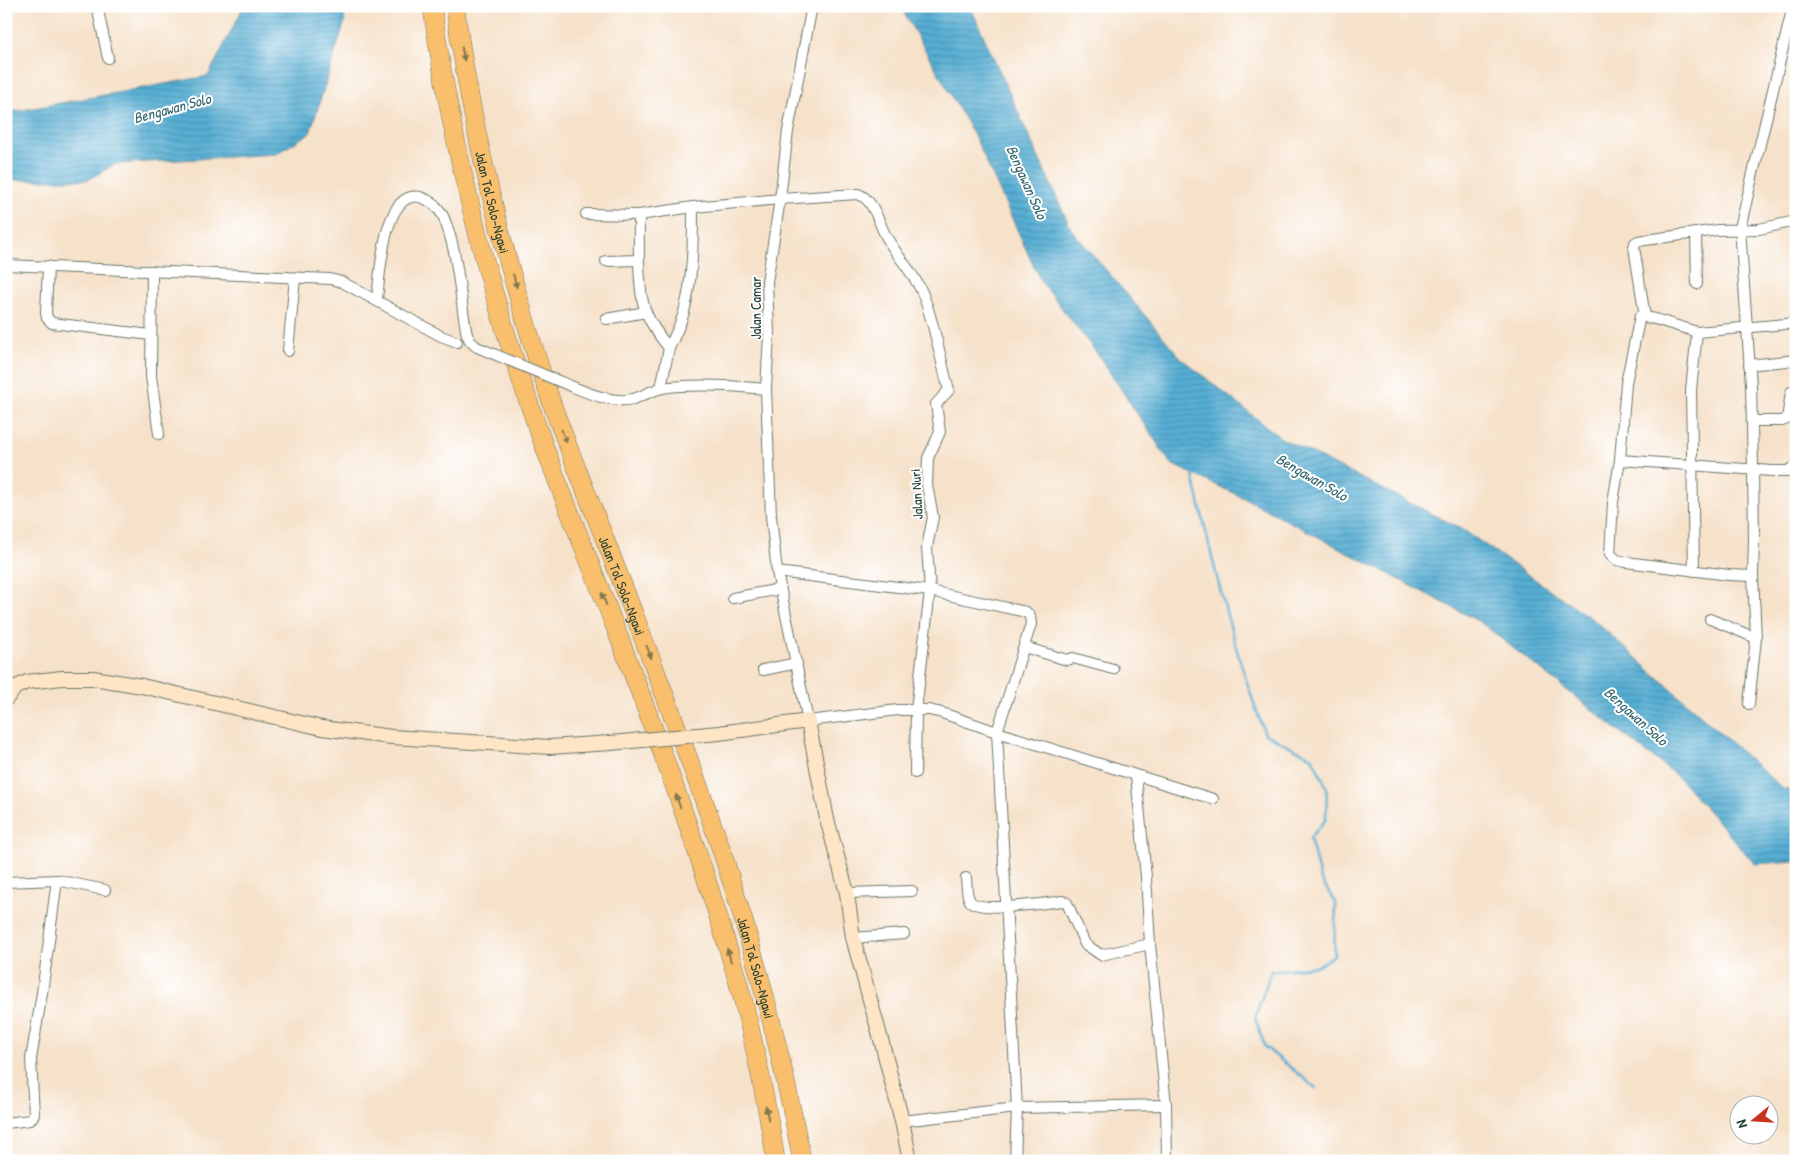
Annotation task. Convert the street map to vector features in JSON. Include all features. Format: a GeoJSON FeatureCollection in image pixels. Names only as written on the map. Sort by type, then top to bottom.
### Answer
{"type":"FeatureCollection","features":[{"type":"Feature","properties":{"kind":"highway","name":"Jalan Tol Solo–Ngawi"},"geometry":{"type":"LineString","coordinates":[[432,6],[437,41],[468,197],[501,315],[532,414],[616,630],[716,910],[743,1003],[768,1113],[776,1161]]}},
{"type":"Feature","properties":{"kind":"highway","name":"Jalan Tol Solo–Ngawi"},"geometry":{"type":"LineString","coordinates":[[455,6],[486,176],[520,301],[551,403],[644,639],[725,862],[765,997],[791,1105],[802,1161]]}},
{"type":"Feature","properties":{"kind":"street"},"geometry":{"type":"LineString","coordinates":[[97,6],[108,58]]}},
{"type":"Feature","properties":{"kind":"street","name":"Jalan Camar"},"geometry":{"type":"LineString","coordinates":[[808,721],[777,572],[771,516],[766,389],[769,335],[767,282],[788,131],[812,6]]}},
{"type":"Feature","properties":{"kind":"street"},"geometry":{"type":"LineString","coordinates":[[1749,704],[1756,638],[1753,576],[1753,469],[1747,327],[1740,228],[1794,6]]}},
{"type":"Feature","properties":{"kind":"street","name":"Jalan Nuri"},"geometry":{"type":"LineString","coordinates":[[780,199],[854,194],[863,196],[870,205],[887,238],[918,285],[930,318],[949,390],[936,404],[940,432],[928,458],[927,485],[933,517],[927,547],[930,591],[916,710],[915,773]]}},
{"type":"Feature","properties":{"kind":"street"},"geometry":{"type":"LineString","coordinates":[[377,300],[390,219],[402,202],[408,197],[414,196],[436,205],[446,225],[458,270],[467,335],[477,348],[566,384],[612,399],[632,399],[661,388],[726,385],[766,389]]}},
{"type":"Feature","properties":{"kind":"street"},"geometry":{"type":"LineString","coordinates":[[586,214],[639,215],[693,207],[780,199]]}},
{"type":"Feature","properties":{"kind":"street"},"geometry":{"type":"LineString","coordinates":[[661,388],[669,348],[685,308],[691,261],[693,207]]}},
{"type":"Feature","properties":{"kind":"street"},"geometry":{"type":"LineString","coordinates":[[639,215],[639,260],[646,312],[652,325],[669,348]]}},
{"type":"Feature","properties":{"kind":"street"},"geometry":{"type":"LineString","coordinates":[[1645,317],[1636,266],[1635,243],[1644,240],[1740,228],[1759,229],[1796,221]]}},
{"type":"Feature","properties":{"kind":"street"},"geometry":{"type":"LineString","coordinates":[[1696,234],[1697,284]]}},
{"type":"Feature","properties":{"kind":"street"},"geometry":{"type":"LineString","coordinates":[[606,262],[639,260]]}},
{"type":"Feature","properties":{"kind":"street"},"geometry":{"type":"LineString","coordinates":[[6,265],[336,280],[377,300],[441,336],[457,342]]}},
{"type":"Feature","properties":{"kind":"street"},"geometry":{"type":"LineString","coordinates":[[48,266],[45,309],[46,316],[50,321],[57,324],[151,335]]}},
{"type":"Feature","properties":{"kind":"street"},"geometry":{"type":"LineString","coordinates":[[152,271],[151,376],[159,434]]}},
{"type":"Feature","properties":{"kind":"street"},"geometry":{"type":"LineString","coordinates":[[288,351],[295,278]]}},
{"type":"Feature","properties":{"kind":"street"},"geometry":{"type":"LineString","coordinates":[[606,320],[646,312]]}},
{"type":"Feature","properties":{"kind":"street"},"geometry":{"type":"LineString","coordinates":[[1753,576],[1694,571],[1617,560],[1610,554],[1613,502],[1620,460],[1626,383],[1640,316],[1697,332],[1796,323]]}},
{"type":"Feature","properties":{"kind":"street"},"geometry":{"type":"LineString","coordinates":[[1694,571],[1691,390],[1697,332]]}},
{"type":"Feature","properties":{"kind":"street"},"geometry":{"type":"LineString","coordinates":[[1749,365],[1796,360]]}},
{"type":"Feature","properties":{"kind":"street"},"geometry":{"type":"LineString","coordinates":[[1752,421],[1782,421],[1787,419],[1791,392]]}},
{"type":"Feature","properties":{"kind":"street"},"geometry":{"type":"LineString","coordinates":[[1620,460],[1780,471],[1794,467],[1796,482]]}},
{"type":"Feature","properties":{"kind":"street"},"geometry":{"type":"LineString","coordinates":[[777,572],[930,591],[1026,612],[1030,616],[1032,621],[997,732],[1016,1108],[1015,1161]]}},
{"type":"Feature","properties":{"kind":"street"},"geometry":{"type":"LineString","coordinates":[[733,598],[780,589]]}},
{"type":"Feature","properties":{"kind":"street"},"geometry":{"type":"LineString","coordinates":[[1710,619],[1756,638]]}},
{"type":"Feature","properties":{"kind":"street"},"geometry":{"type":"LineString","coordinates":[[1024,647],[1067,660],[1073,658],[1113,669]]}},
{"type":"Feature","properties":{"kind":"street"},"geometry":{"type":"LineString","coordinates":[[763,670],[797,663]]}},
{"type":"Feature","properties":{"kind":"street"},"geometry":{"type":"LineString","coordinates":[[6,699],[11,687],[31,681],[92,678],[142,686],[322,728],[360,734],[550,748],[719,733],[808,721],[916,710],[942,712],[997,732],[1213,799]]}},
{"type":"Feature","properties":{"kind":"street"},"geometry":{"type":"LineString","coordinates":[[808,721],[827,819],[847,892],[853,938],[902,1121],[910,1161]]}},
{"type":"Feature","properties":{"kind":"street"},"geometry":{"type":"LineString","coordinates":[[1136,776],[1166,1105],[1167,1161]]}},
{"type":"Feature","properties":{"kind":"street"},"geometry":{"type":"LineString","coordinates":[[966,878],[968,896],[972,902],[982,906],[1068,902],[1085,944],[1101,955],[1150,944]]}},
{"type":"Feature","properties":{"kind":"street"},"geometry":{"type":"LineString","coordinates":[[6,882],[57,880],[105,890]]}},
{"type":"Feature","properties":{"kind":"street"},"geometry":{"type":"LineString","coordinates":[[6,1123],[30,1120],[34,1115],[31,1059],[57,880]]}},
{"type":"Feature","properties":{"kind":"street"},"geometry":{"type":"LineString","coordinates":[[847,892],[912,891]]}},
{"type":"Feature","properties":{"kind":"street"},"geometry":{"type":"LineString","coordinates":[[853,938],[904,934]]}},
{"type":"Feature","properties":{"kind":"street"},"geometry":{"type":"LineString","coordinates":[[902,1121],[1016,1108],[1166,1105]]}},
{"type":"Feature","properties":{"kind":"water","name":"Bengawan Solo"},"geometry":{"type":"Polygon","coordinates":[[[244,6],[341,6],[345,21],[310,133],[276,154],[115,164],[88,180],[6,180],[6,109],[12,112],[208,76],[244,6]]]}},
{"type":"Feature","properties":{"kind":"water","name":"Bengawan Solo"},"geometry":{"type":"Polygon","coordinates":[[[900,6],[970,6],[1071,229],[1182,359],[1281,438],[1462,529],[1595,621],[1783,789],[1796,792],[1796,861],[1755,864],[1679,778],[1480,622],[1244,498],[1171,464],[1098,355],[1040,280],[976,139],[900,6]]]}},
{"type":"Feature","properties":{"kind":"waterway"},"geometry":{"type":"LineString","coordinates":[[1192,471],[1215,571],[1233,637],[1265,734],[1312,757],[1327,788],[1326,819],[1310,838],[1320,878],[1336,904],[1334,955],[1318,966],[1271,971],[1255,1018],[1265,1047],[1316,1088]]}}]}
